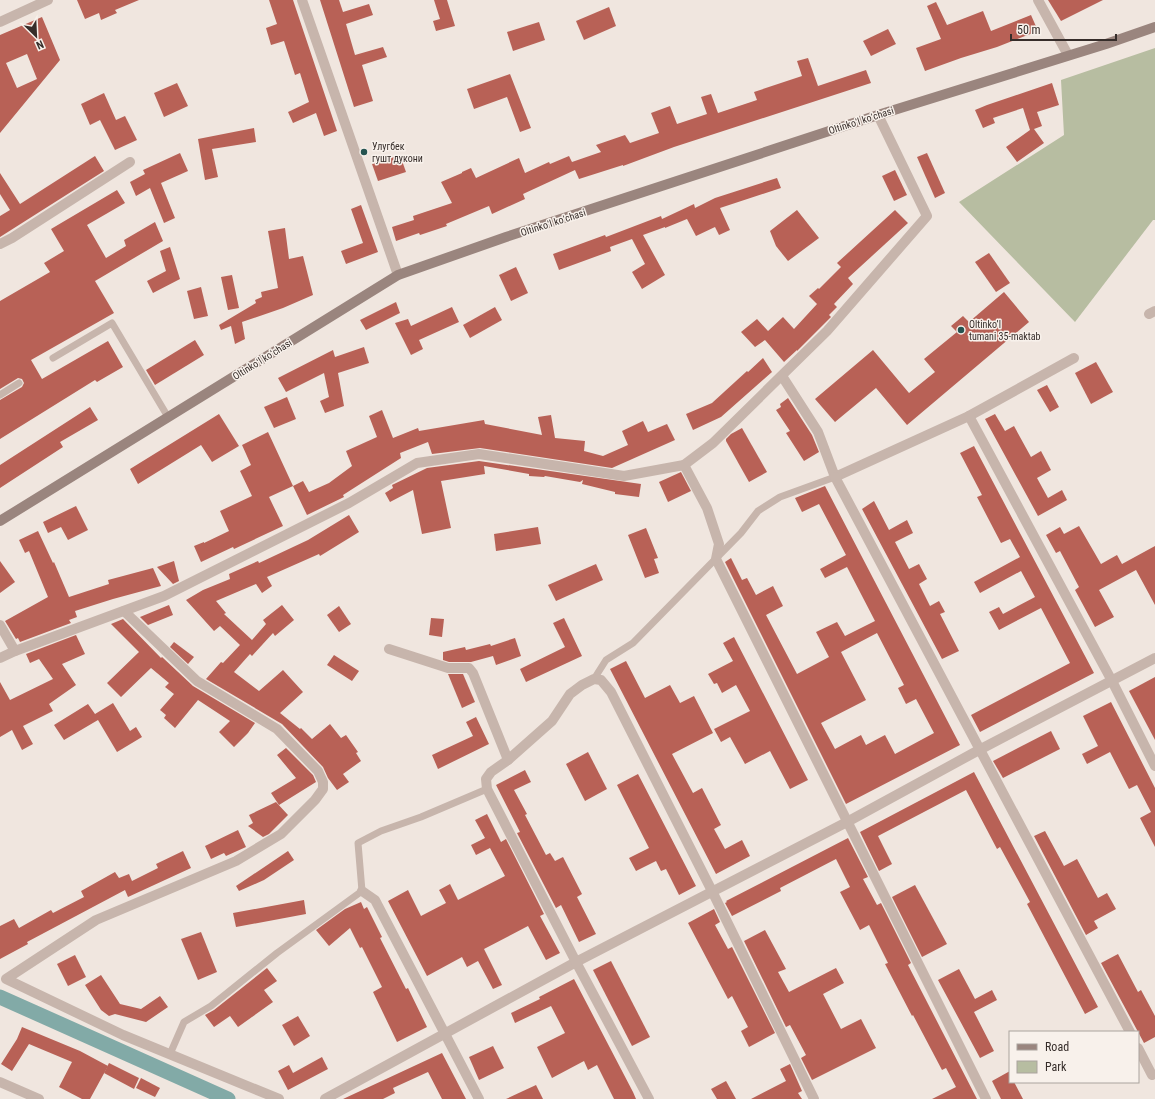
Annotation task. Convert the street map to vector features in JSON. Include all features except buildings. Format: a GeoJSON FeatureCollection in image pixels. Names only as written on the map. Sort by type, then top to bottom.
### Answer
{"type":"FeatureCollection","features":[{"type":"Feature","properties":{"kind":"main road","name":"Oltinkoʻl koʻchasi"},"geometry":{"type":"LineString","coordinates":[[0,521],[398,275],[506,237],[878,115],[1106,44],[1155,27]]}},
{"type":"Feature","properties":{"kind":"street"},"geometry":{"type":"LineString","coordinates":[[0,22],[48,0]]}},
{"type":"Feature","properties":{"kind":"street"},"geometry":{"type":"LineString","coordinates":[[302,0],[398,275]]}},
{"type":"Feature","properties":{"kind":"street"},"geometry":{"type":"LineString","coordinates":[[1038,0],[1068,55]]}},
{"type":"Feature","properties":{"kind":"street"},"geometry":{"type":"LineString","coordinates":[[0,658],[15,651],[164,596],[349,503],[417,463],[480,454],[624,476],[684,465],[713,443],[827,331],[927,216],[878,115]]}},
{"type":"Feature","properties":{"kind":"street"},"geometry":{"type":"LineString","coordinates":[[0,244],[12,238],[130,162]]}},
{"type":"Feature","properties":{"kind":"street"},"geometry":{"type":"LineString","coordinates":[[835,477],[969,416],[1074,358]]}},
{"type":"Feature","properties":{"kind":"street"},"geometry":{"type":"LineString","coordinates":[[782,376],[818,432],[835,477],[1129,1031]]}},
{"type":"Feature","properties":{"kind":"street"},"geometry":{"type":"LineString","coordinates":[[969,416],[1112,681],[1155,766]]}},
{"type":"Feature","properties":{"kind":"street"},"geometry":{"type":"LineString","coordinates":[[684,465],[707,508],[719,544],[716,559],[986,1099]]}},
{"type":"Feature","properties":{"kind":"street"},"geometry":{"type":"LineString","coordinates":[[3,978],[96,920],[236,861],[281,834],[315,800],[323,789],[323,782],[318,771],[277,729],[197,681],[124,611]]}},
{"type":"Feature","properties":{"kind":"street"},"geometry":{"type":"LineString","coordinates":[[0,625],[15,651]]}},
{"type":"Feature","properties":{"kind":"street"},"geometry":{"type":"LineString","coordinates":[[389,649],[448,668],[469,668],[473,673],[508,760]]}},
{"type":"Feature","properties":{"kind":"street"},"geometry":{"type":"LineString","coordinates":[[325,1099],[576,962],[847,822],[979,750],[1155,658]]}},
{"type":"Feature","properties":{"kind":"street"},"geometry":{"type":"LineString","coordinates":[[649,1099],[576,962],[487,789],[486,779],[491,772],[508,760],[552,721],[570,694],[582,685],[594,679],[601,680],[611,692],[712,891],[814,1099]]}},
{"type":"Feature","properties":{"kind":"street"},"geometry":{"type":"LineString","coordinates":[[362,891],[375,900],[479,1099]]}},
{"type":"Feature","properties":{"kind":"street"},"geometry":{"type":"LineString","coordinates":[[3,978],[123,1035],[279,1099]]}},
{"type":"Feature","properties":{"kind":"street"},"geometry":{"type":"LineString","coordinates":[[1139,1050],[1152,1075]]}},
{"type":"Feature","properties":{"kind":"street"},"geometry":{"type":"LineString","coordinates":[[0,1082],[38,1099]]}},
{"type":"Feature","properties":{"kind":"lane"},"geometry":{"type":"LineString","coordinates":[[53,358],[112,323],[168,417]]}},
{"type":"Feature","properties":{"kind":"lane"},"geometry":{"type":"LineString","coordinates":[[0,395],[19,383]]}},
{"type":"Feature","properties":{"kind":"lane"},"geometry":{"type":"LineString","coordinates":[[594,679],[606,660],[633,643],[741,533],[758,512],[780,497],[835,477]]}},
{"type":"Feature","properties":{"kind":"lane"},"geometry":{"type":"LineString","coordinates":[[170,1054],[184,1022],[212,1006],[276,953],[362,891],[358,844],[381,831],[421,817],[487,789]]}},
{"type":"Feature","properties":{"kind":"green space"},"geometry":{"type":"Polygon","coordinates":[[[1155,48],[1155,220],[1153,220],[1075,322],[959,202],[1064,135],[1061,80],[1155,48]]]}},
{"type":"Feature","properties":{"kind":"waterway"},"geometry":{"type":"LineString","coordinates":[[0,997],[228,1099]]}},
{"type":"Feature","properties":{"kind":"place","name":"Улугбек гушт дукони"},"geometry":{"type":"Point","coordinates":[364,152]}},
{"type":"Feature","properties":{"kind":"place","name":"Oltinko’l tumani 35-maktab"},"geometry":{"type":"Point","coordinates":[961,330]}}]}
